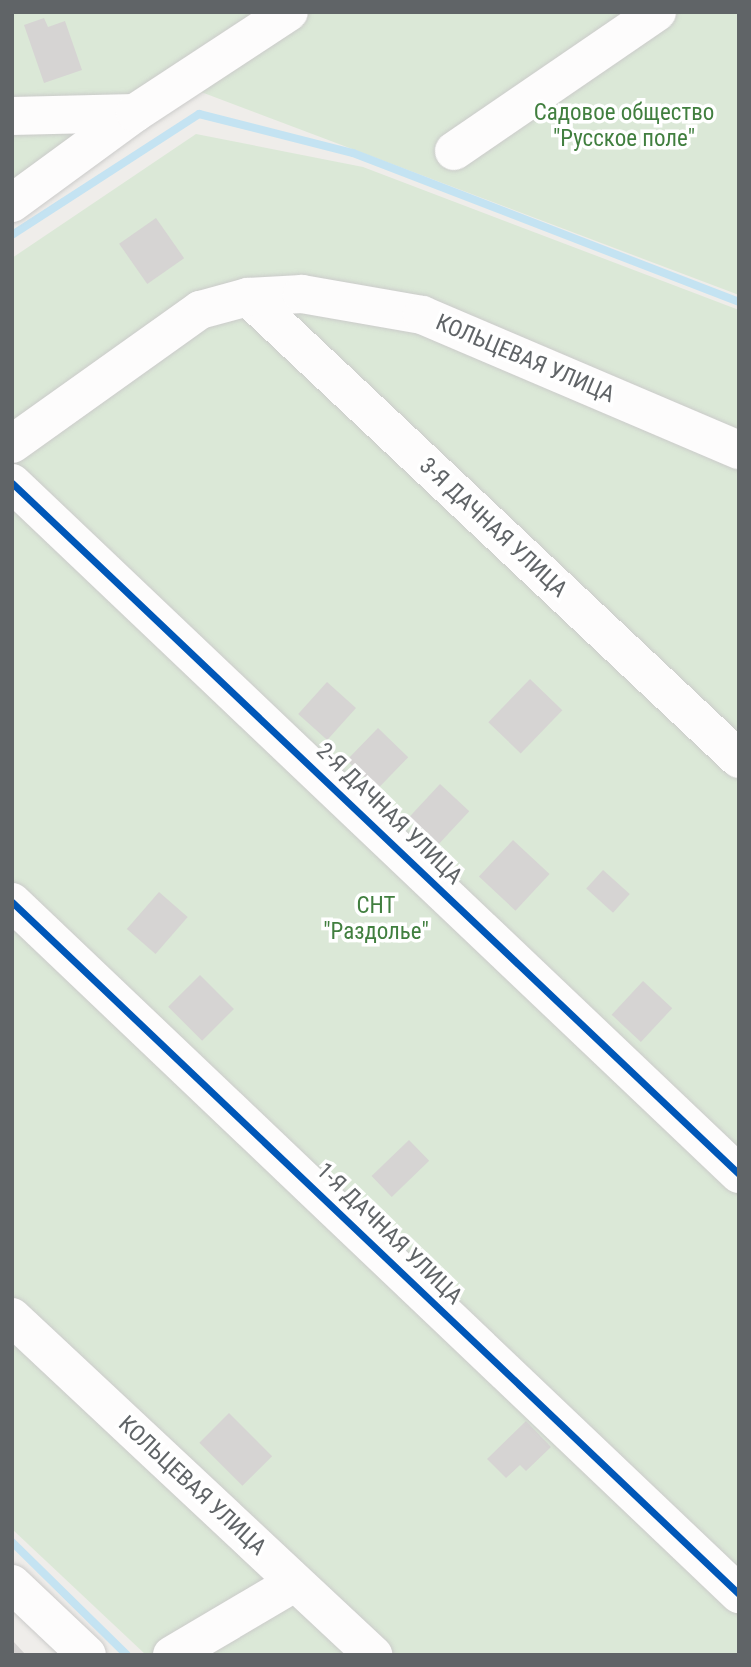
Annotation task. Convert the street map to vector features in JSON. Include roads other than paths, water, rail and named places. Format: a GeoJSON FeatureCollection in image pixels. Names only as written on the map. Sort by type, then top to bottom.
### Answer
{"type":"FeatureCollection","features":[{"type":"Feature","properties":{"kind":"street"},"geometry":{"type":"LineString","coordinates":[[12,203],[135,114],[289,12]]}},
{"type":"Feature","properties":{"kind":"street"},"geometry":{"type":"LineString","coordinates":[[454,151],[657,12]]}},
{"type":"Feature","properties":{"kind":"street"},"geometry":{"type":"LineString","coordinates":[[12,116],[135,114]]}},
{"type":"Feature","properties":{"kind":"street","name":"КОЛЬЦЕВАЯ УЛИЦА"},"geometry":{"type":"LineString","coordinates":[[12,444],[200,310],[248,297],[302,294],[422,315],[739,450]]}},
{"type":"Feature","properties":{"kind":"street","name":"3-Я ДАЧНАЯ УЛИЦА"},"geometry":{"type":"LineString","coordinates":[[248,297],[739,759]]}},
{"type":"Feature","properties":{"kind":"street","name":"2-Я ДАЧНАЯ УЛИЦА"},"geometry":{"type":"LineString","coordinates":[[12,483],[739,1174]]}},
{"type":"Feature","properties":{"kind":"street","name":"1-Я ДАЧНАЯ УЛИЦА"},"geometry":{"type":"LineString","coordinates":[[12,902],[739,1594]]}},
{"type":"Feature","properties":{"kind":"street","name":"КОЛЬЦЕВАЯ УЛИЦА"},"geometry":{"type":"LineString","coordinates":[[12,1317],[373,1655]]}},
{"type":"Feature","properties":{"kind":"street"},"geometry":{"type":"LineString","coordinates":[[172,1655],[294,1583]]}},
{"type":"Feature","properties":{"kind":"street"},"geometry":{"type":"LineString","coordinates":[[12,1584],[87,1655]]}},
{"type":"Feature","properties":{"kind":"waterway"},"geometry":{"type":"LineString","coordinates":[[12,235],[199,114],[353,153],[739,302]]}},
{"type":"Feature","properties":{"kind":"waterway"},"geometry":{"type":"LineString","coordinates":[[12,1542],[127,1655]]}},
{"type":"Feature","properties":{"kind":"park label","name":"Садовое общество \"Русское поле\""},"geometry":{"type":"Point","coordinates":[624,126]}},
{"type":"Feature","properties":{"kind":"park label","name":"СНТ \"Раздолье\""},"geometry":{"type":"Point","coordinates":[376,919]}}]}
